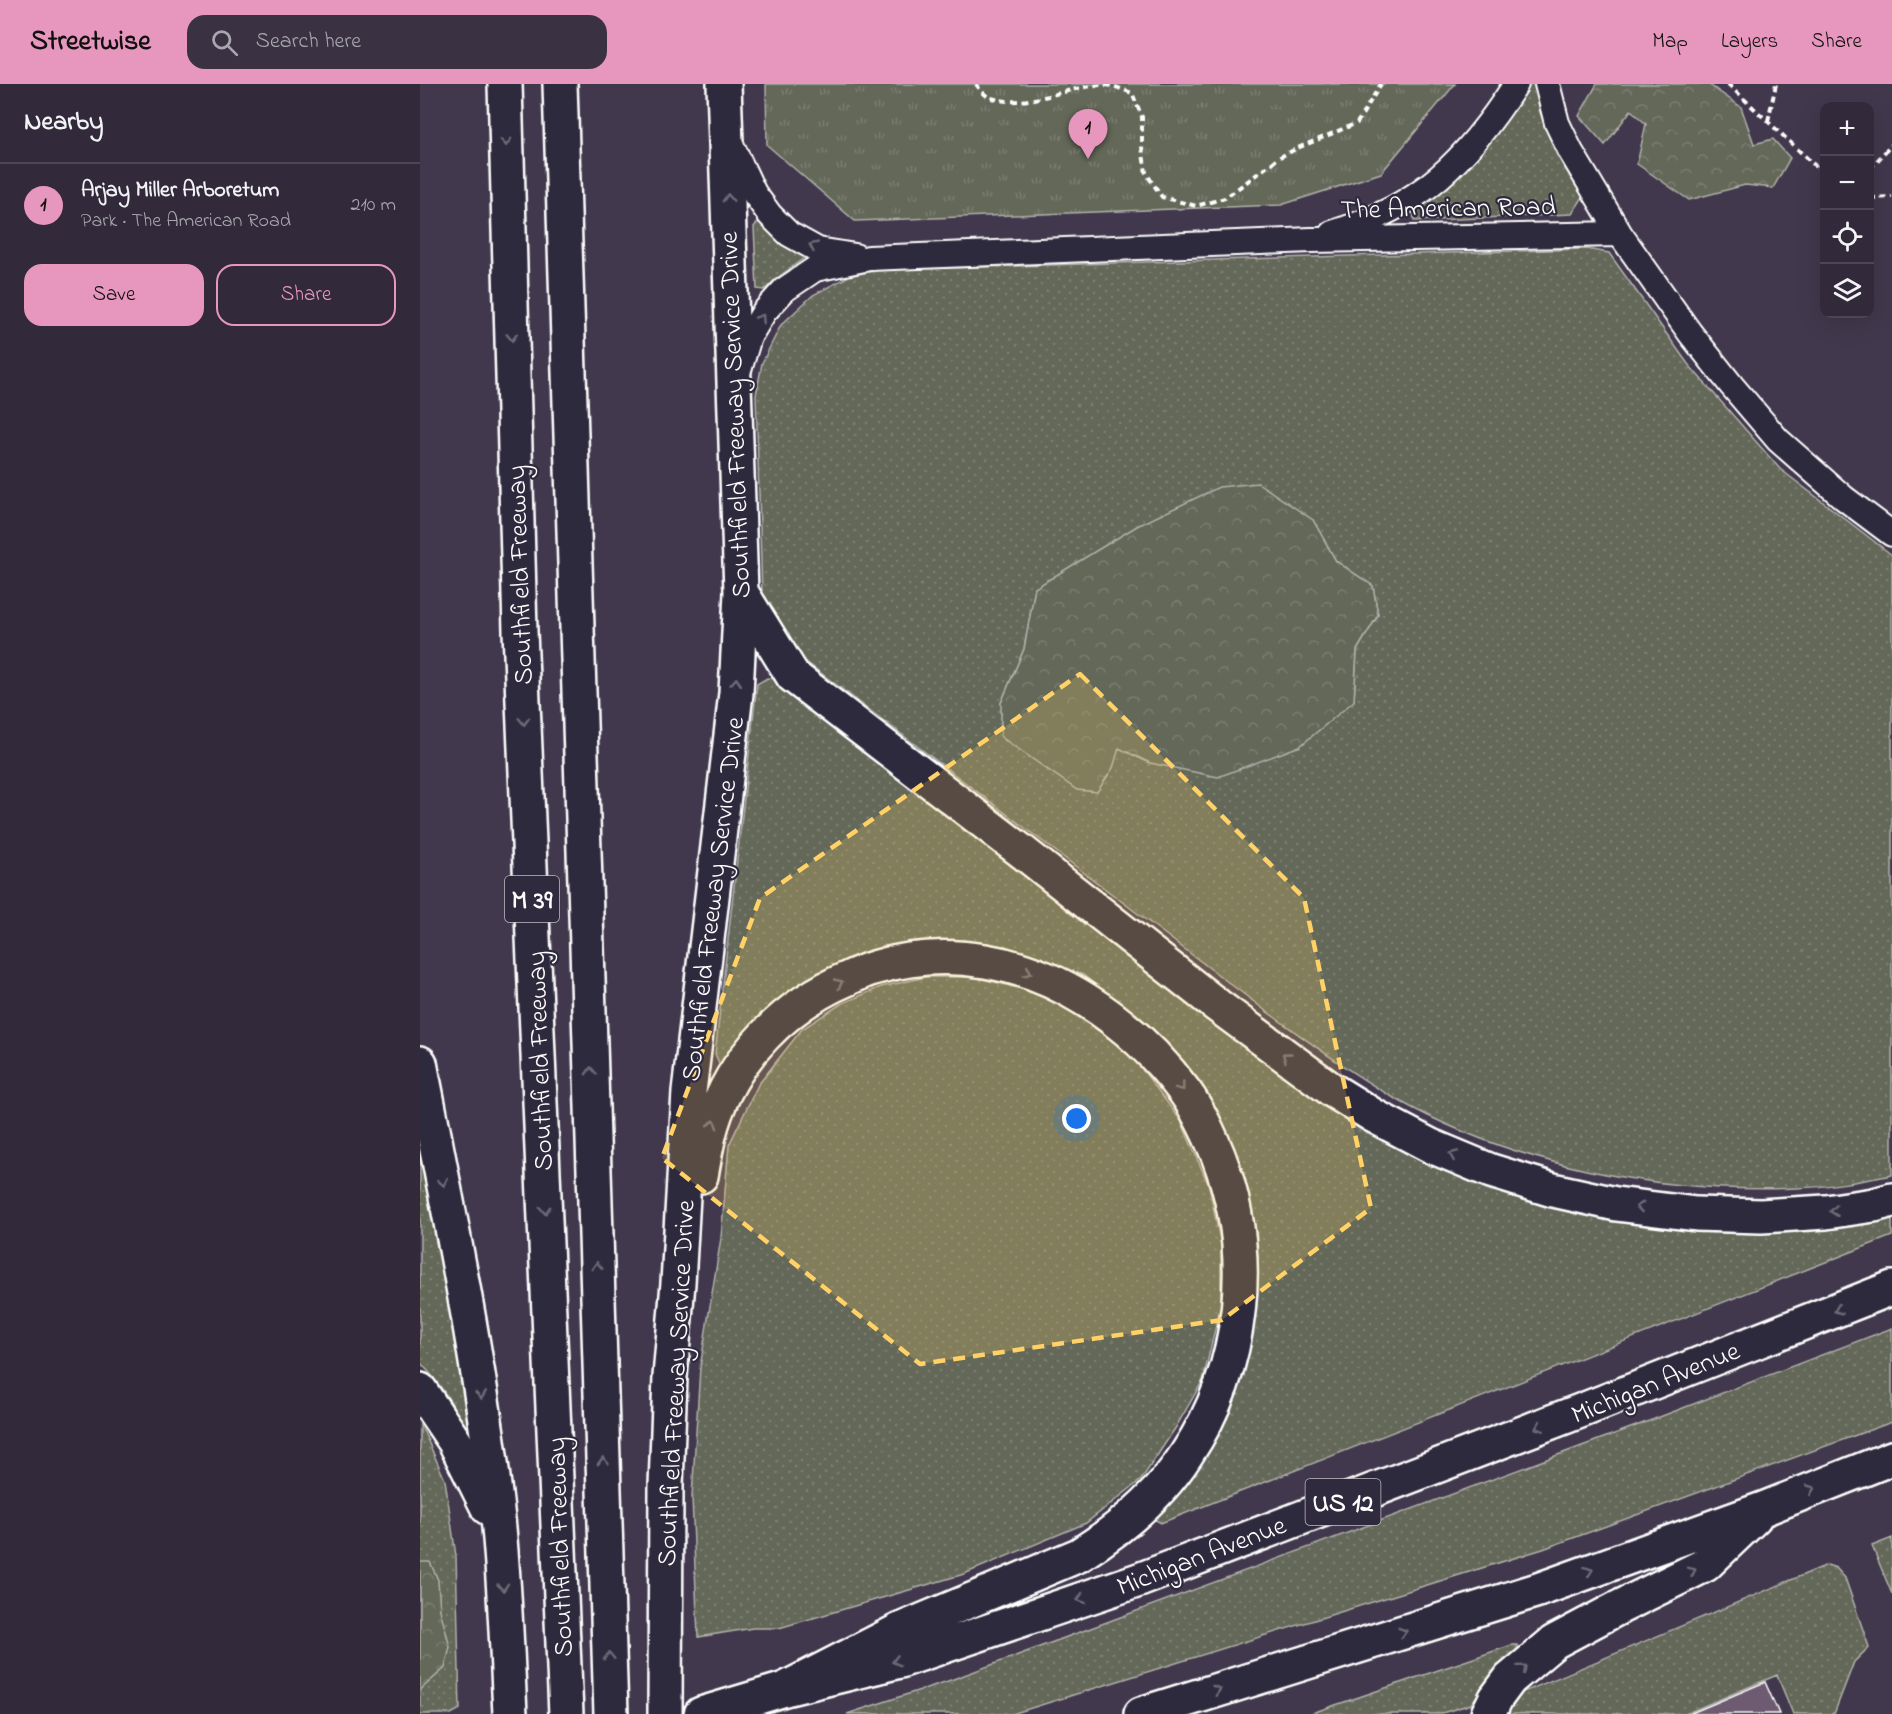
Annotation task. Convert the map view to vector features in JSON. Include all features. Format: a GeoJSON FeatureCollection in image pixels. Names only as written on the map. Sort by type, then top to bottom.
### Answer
{"type":"FeatureCollection","features":[{"type":"Feature","properties":{"kind":"main road","name":"Southfield Freeway"},"geometry":{"type":"LineString","coordinates":[[505,84],[520,631],[566,1714]]}},
{"type":"Feature","properties":{"kind":"main road","name":"Southfield Freeway"},"geometry":{"type":"LineString","coordinates":[[560,84],[611,1714]]}},
{"type":"Feature","properties":{"kind":"main road","name":"Southfield Freeway Service Drive"},"geometry":{"type":"LineString","coordinates":[[665,1714],[666,1475],[670,1377],[689,1092],[736,693],[741,592],[724,84]]}},
{"type":"Feature","properties":{"kind":"main road"},"geometry":{"type":"LineString","coordinates":[[741,592],[793,676],[1024,853],[1218,1006],[1332,1090],[1374,1116],[1431,1146],[1491,1171],[1553,1190],[1616,1204],[1696,1214],[1761,1216],[1826,1212],[1892,1200]]}},
{"type":"Feature","properties":{"kind":"main road"},"geometry":{"type":"LineString","coordinates":[[678,1283],[711,1125],[737,1068],[759,1040],[792,1011],[834,984],[877,967],[922,958],[978,959],[1023,969],[1066,988],[1115,1018],[1154,1053],[1187,1094],[1208,1131],[1227,1180],[1237,1221],[1241,1263],[1240,1295],[1234,1339],[1224,1380],[1208,1419],[1167,1481],[1130,1519],[1079,1555],[900,1630],[785,1689]]}},
{"type":"Feature","properties":{"kind":"main road"},"geometry":{"type":"LineString","coordinates":[[420,1062],[472,1337],[499,1529],[510,1714]]}},
{"type":"Feature","properties":{"kind":"main road","name":"Michigan Avenue"},"geometry":{"type":"LineString","coordinates":[[701,1714],[785,1689],[900,1661],[1139,1580],[1588,1408],[1892,1288]]}},
{"type":"Feature","properties":{"kind":"main road"},"geometry":{"type":"LineString","coordinates":[[420,1390],[454,1442],[499,1529]]}},
{"type":"Feature","properties":{"kind":"main road"},"geometry":{"type":"LineString","coordinates":[[1142,1714],[1538,1590],[1763,1509],[1892,1458]]}},
{"type":"Feature","properties":{"kind":"main road"},"geometry":{"type":"LineString","coordinates":[[1488,1714],[1510,1679],[1554,1642],[1705,1565],[1763,1509]]}},
{"type":"Feature","properties":{"kind":"street"},"geometry":{"type":"LineString","coordinates":[[1311,240],[1354,227],[1394,209],[1431,185],[1464,155],[1494,119],[1516,84]]}},
{"type":"Feature","properties":{"kind":"street"},"geometry":{"type":"LineString","coordinates":[[1547,84],[1557,123],[1593,190],[1620,234],[1690,333],[1778,440],[1844,498],[1892,534]]}},
{"type":"Feature","properties":{"kind":"street","name":"The American Road"},"geometry":{"type":"LineString","coordinates":[[726,133],[754,193],[770,215],[789,234],[818,250],[870,258]]}},
{"type":"Feature","properties":{"kind":"street","name":"The American Road"},"geometry":{"type":"LineString","coordinates":[[734,391],[748,337],[764,312],[784,290],[814,269],[870,258],[1311,240],[1620,234]]}},
{"type":"Feature","properties":{"kind":"path"},"geometry":{"type":"LineString","coordinates":[[975,84],[987,96],[1013,101],[1050,96],[1085,86],[1108,85],[1132,93],[1142,117],[1142,147],[1146,173],[1162,197],[1197,206],[1225,198],[1280,157],[1357,123],[1381,84]]}},
{"type":"Feature","properties":{"kind":"path"},"geometry":{"type":"LineString","coordinates":[[1728,84],[1820,170]]}},
{"type":"Feature","properties":{"kind":"path"},"geometry":{"type":"LineString","coordinates":[[1768,122],[1776,84]]}},
{"type":"Feature","properties":{"kind":"path"},"geometry":{"type":"LineString","coordinates":[[1874,164],[1892,144]]}},
{"type":"Feature","properties":{"kind":"path"},"geometry":{"type":"LineString","coordinates":[[1874,198],[1892,197]]}},
{"type":"Feature","properties":{"kind":"highlighted area"},"geometry":{"type":"Polygon","coordinates":[[[1080,674],[1304,898],[1371,1208],[1222,1320],[920,1364],[662,1158],[760,898],[1080,674]]]}},
{"type":"Feature","properties":{"kind":"green space"},"geometry":{"type":"Polygon","coordinates":[[[766,84],[1455,84],[1381,173],[1281,205],[855,221],[767,145],[766,84]]]}},
{"type":"Feature","properties":{"kind":"green space"},"geometry":{"type":"Polygon","coordinates":[[[1524,84],[1537,84],[1540,112],[1556,154],[1583,197],[1572,214],[1414,221],[1413,206],[1464,171],[1490,139],[1524,84]]]}},
{"type":"Feature","properties":{"kind":"green space"},"geometry":{"type":"Polygon","coordinates":[[[1597,84],[1708,84],[1741,107],[1754,144],[1773,139],[1790,158],[1773,188],[1745,185],[1689,200],[1637,164],[1646,124],[1631,110],[1605,145],[1579,116],[1597,84]]]}},
{"type":"Feature","properties":{"kind":"green space"},"geometry":{"type":"Polygon","coordinates":[[[760,222],[804,253],[804,258],[764,290],[757,289],[754,227],[760,222]]]}},
{"type":"Feature","properties":{"kind":"green space"},"geometry":{"type":"Polygon","coordinates":[[[1586,249],[1609,253],[1688,364],[1780,469],[1892,555],[1892,1175],[1833,1185],[1797,1188],[1745,1189],[1641,1180],[1590,1171],[1539,1158],[1489,1142],[1440,1122],[1361,1078],[1266,1011],[783,644],[762,594],[756,395],[762,363],[781,325],[813,295],[849,276],[879,270],[1586,249]],[[1313,520],[1035,588],[1024,649],[1001,703],[1119,748],[1150,763],[1354,701],[1357,650],[1378,615],[1373,586],[1336,561],[1313,520]]]}},
{"type":"Feature","properties":{"kind":"green space"},"geometry":{"type":"Polygon","coordinates":[[[1258,483],[1313,520],[1336,561],[1373,586],[1378,615],[1357,650],[1354,701],[1300,746],[1218,777],[1150,763],[1119,748],[1113,768],[1097,792],[1077,790],[1001,737],[1001,703],[1024,649],[1035,588],[1137,526],[1219,487],[1258,483]]]}},
{"type":"Feature","properties":{"kind":"green space"},"geometry":{"type":"Polygon","coordinates":[[[767,678],[775,679],[1336,1103],[1548,1195],[1892,1207],[1892,1236],[1161,1523],[1148,1516],[1247,1353],[1258,1283],[1248,1190],[1208,1095],[1146,1025],[1083,975],[1005,946],[935,941],[878,951],[730,1061],[719,1063],[715,1054],[757,684],[767,678]]]}},
{"type":"Feature","properties":{"kind":"green space"},"geometry":{"type":"Polygon","coordinates":[[[926,977],[974,977],[1026,990],[1064,1007],[1130,1053],[1181,1121],[1209,1186],[1221,1245],[1221,1304],[1203,1380],[1176,1427],[1141,1480],[1086,1523],[964,1574],[779,1628],[753,1628],[698,1637],[692,1497],[700,1368],[721,1238],[729,1145],[758,1085],[802,1029],[841,1004],[881,987],[926,977]]]}},
{"type":"Feature","properties":{"kind":"green space"},"geometry":{"type":"Polygon","coordinates":[[[420,1137],[453,1306],[472,1442],[463,1429],[449,1398],[420,1362],[420,1137]]]}},
{"type":"Feature","properties":{"kind":"green space"},"geometry":{"type":"Polygon","coordinates":[[[1892,1328],[1892,1422],[1543,1549],[1012,1714],[847,1714],[948,1681],[1636,1426],[1892,1328]]]}},
{"type":"Feature","properties":{"kind":"green space"},"geometry":{"type":"Polygon","coordinates":[[[420,1423],[445,1480],[456,1556],[460,1709],[451,1714],[420,1714],[420,1423]]]}},
{"type":"Feature","properties":{"kind":"green space"},"geometry":{"type":"Polygon","coordinates":[[[1892,1538],[1892,1594],[1872,1546],[1892,1538]]]}},
{"type":"Feature","properties":{"kind":"green space"},"geometry":{"type":"Polygon","coordinates":[[[420,1562],[430,1562],[438,1580],[440,1610],[450,1647],[445,1668],[420,1690],[420,1562]]]}},
{"type":"Feature","properties":{"kind":"green space"},"geometry":{"type":"Polygon","coordinates":[[[1827,1565],[1836,1568],[1845,1578],[1869,1647],[1854,1662],[1834,1714],[1793,1714],[1777,1675],[1685,1714],[1502,1714],[1514,1696],[1827,1565]]]}},
{"type":"Feature","properties":{"kind":"green space"},"geometry":{"type":"Polygon","coordinates":[[[1517,1645],[1518,1649],[1495,1671],[1471,1704],[1439,1714],[1309,1714],[1517,1645]]]}},
{"type":"Feature","properties":{"kind":"building"},"geometry":{"type":"Polygon","coordinates":[[[1765,1682],[1779,1714],[1689,1714],[1765,1682]]]}},
{"type":"Feature","properties":{"kind":"place","name":"Arjay Miller Arboretum"},"geometry":{"type":"Point","coordinates":[1088,159]}}]}
